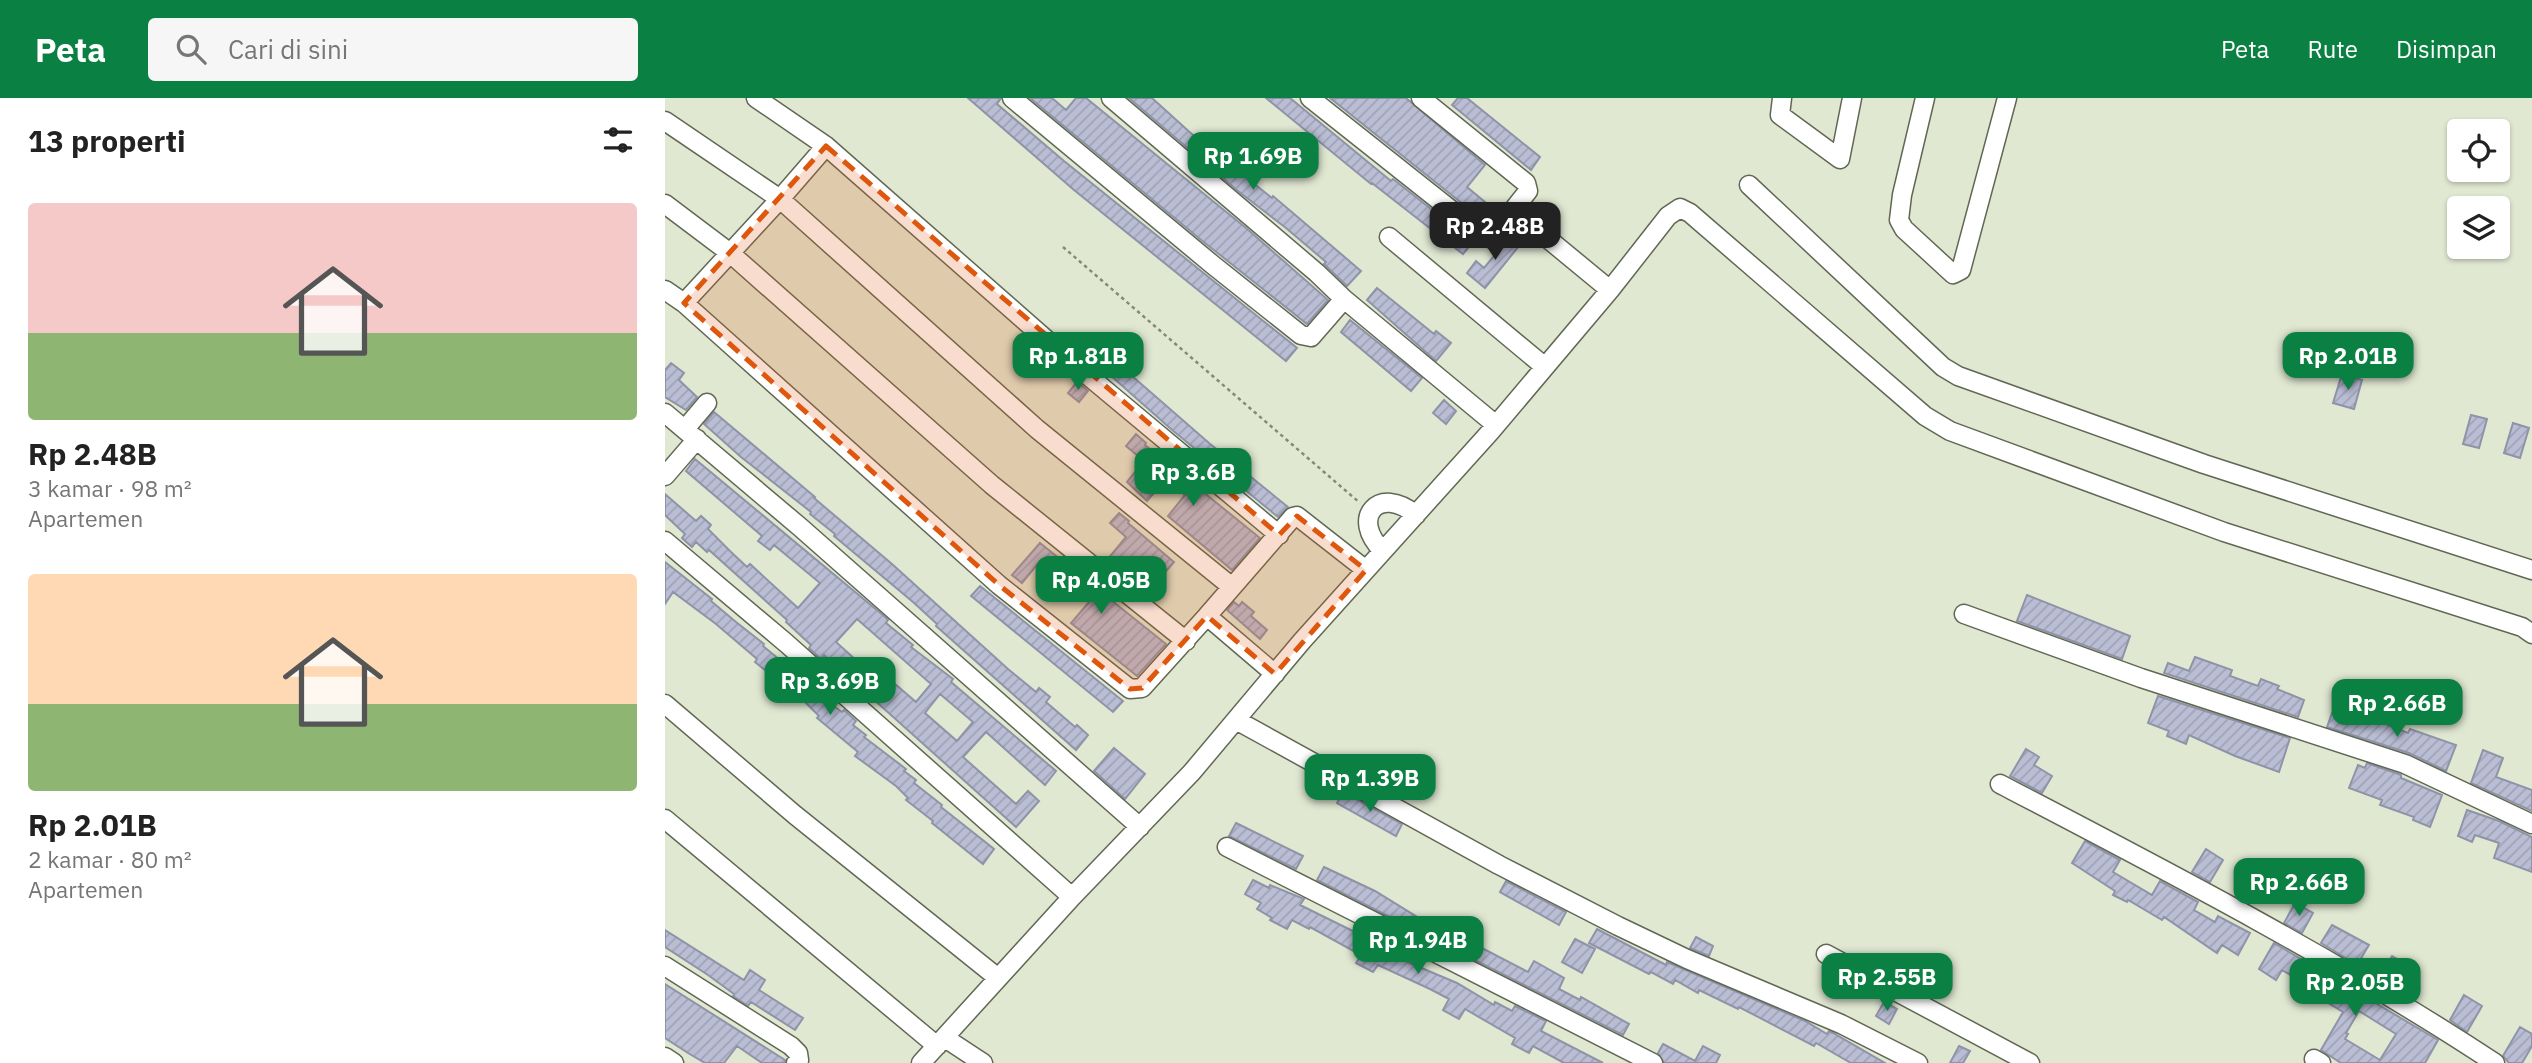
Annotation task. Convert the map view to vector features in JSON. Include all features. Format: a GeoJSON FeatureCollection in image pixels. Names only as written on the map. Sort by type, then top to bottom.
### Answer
{"type":"FeatureCollection","features":[{"type":"Feature","properties":{"kind":"street"},"geometry":{"type":"LineString","coordinates":[[756,98],[826,146],[1074,364],[1279,535]]}},
{"type":"Feature","properties":{"kind":"street"},"geometry":{"type":"LineString","coordinates":[[1012,98],[1301,335],[1311,337],[1344,299]]}},
{"type":"Feature","properties":{"kind":"street"},"geometry":{"type":"LineString","coordinates":[[1111,98],[1344,299],[1496,425]]}},
{"type":"Feature","properties":{"kind":"street"},"geometry":{"type":"LineString","coordinates":[[1310,98],[1488,238],[1492,237],[1528,190],[1526,183],[1421,98]]}},
{"type":"Feature","properties":{"kind":"street"},"geometry":{"type":"LineString","coordinates":[[1782,98],[1780,115],[1840,159],[1852,98]]}},
{"type":"Feature","properties":{"kind":"street"},"geometry":{"type":"LineString","coordinates":[[1925,98],[1902,195],[1899,220],[1904,229],[1928,253],[1950,273],[1955,274],[1961,270],[2007,98]]}},
{"type":"Feature","properties":{"kind":"street"},"geometry":{"type":"LineString","coordinates":[[665,121],[780,199],[1037,429],[1232,587]]}},
{"type":"Feature","properties":{"kind":"street"},"geometry":{"type":"LineString","coordinates":[[684,303],[826,146]]}},
{"type":"Feature","properties":{"kind":"street"},"geometry":{"type":"LineString","coordinates":[[1749,185],[1943,367],[1958,376],[2204,464],[2532,570]]}},
{"type":"Feature","properties":{"kind":"street"},"geometry":{"type":"LineString","coordinates":[[665,204],[730,253],[992,485],[1186,641]]}},
{"type":"Feature","properties":{"kind":"street"},"geometry":{"type":"LineString","coordinates":[[921,1063],[1072,897],[1192,772],[1366,570],[1496,425],[1675,210],[1683,209],[1925,416],[1950,431],[2224,532],[2522,628],[2532,634]]}},
{"type":"Feature","properties":{"kind":"street"},"geometry":{"type":"LineString","coordinates":[[1513,210],[1610,290]]}},
{"type":"Feature","properties":{"kind":"street"},"geometry":{"type":"LineString","coordinates":[[1389,237],[1545,367]]}},
{"type":"Feature","properties":{"kind":"street"},"geometry":{"type":"LineString","coordinates":[[665,290],[684,303],[999,585],[1123,685],[1134,690],[1142,688],[1186,641],[1293,517],[1297,516],[1366,570]]}},
{"type":"Feature","properties":{"kind":"street"},"geometry":{"type":"LineString","coordinates":[[665,476],[707,403]]}},
{"type":"Feature","properties":{"kind":"street"},"geometry":{"type":"LineString","coordinates":[[665,412],[1140,827]]}},
{"type":"Feature","properties":{"kind":"street"},"geometry":{"type":"LineString","coordinates":[[1383,551],[1368,532],[1371,512],[1381,503],[1395,502],[1416,515]]}},
{"type":"Feature","properties":{"kind":"street"},"geometry":{"type":"LineString","coordinates":[[665,541],[786,643],[1072,897]]}},
{"type":"Feature","properties":{"kind":"street"},"geometry":{"type":"LineString","coordinates":[[1964,614],[2154,682],[2394,760],[2532,824]]}},
{"type":"Feature","properties":{"kind":"street"},"geometry":{"type":"LineString","coordinates":[[1207,616],[1275,674]]}},
{"type":"Feature","properties":{"kind":"street"},"geometry":{"type":"LineString","coordinates":[[665,704],[795,816],[998,978]]}},
{"type":"Feature","properties":{"kind":"street"},"geometry":{"type":"LineString","coordinates":[[1236,720],[1499,865],[1618,926],[1841,1024],[1918,1063]]}},
{"type":"Feature","properties":{"kind":"street"},"geometry":{"type":"LineString","coordinates":[[2000,784],[2176,876],[2426,1018],[2495,1063]]}},
{"type":"Feature","properties":{"kind":"street"},"geometry":{"type":"LineString","coordinates":[[665,819],[941,1042],[983,1063]]}},
{"type":"Feature","properties":{"kind":"street"},"geometry":{"type":"LineString","coordinates":[[1227,847],[1653,1063]]}},
{"type":"Feature","properties":{"kind":"street"},"geometry":{"type":"LineString","coordinates":[[1826,954],[2030,1063]]}},
{"type":"Feature","properties":{"kind":"street"},"geometry":{"type":"LineString","coordinates":[[665,966],[791,1046],[798,1053],[799,1060],[796,1063]]}},
{"type":"Feature","properties":{"kind":"street"},"geometry":{"type":"LineString","coordinates":[[665,1057],[674,1063]]}},
{"type":"Feature","properties":{"kind":"path"},"geometry":{"type":"LineString","coordinates":[[1063,247],[1371,512]]}},
{"type":"Feature","properties":{"kind":"highlighted area"},"geometry":{"type":"Polygon","coordinates":[[[826,146],[1279,535],[1297,516],[1366,570],[1275,674],[1207,616],[1142,688],[1130,689],[999,585],[684,303],[826,146]]]}},
{"type":"Feature","properties":{"kind":"building"},"geometry":{"type":"Polygon","coordinates":[[[968,98],[1001,98],[997,104],[1064,161],[1297,348],[1286,361],[1074,190],[968,98]]]}},
{"type":"Feature","properties":{"kind":"building"},"geometry":{"type":"Polygon","coordinates":[[[1030,98],[1052,98],[1066,110],[1076,98],[1086,98],[1246,228],[1328,300],[1307,324],[1030,98]]]}},
{"type":"Feature","properties":{"kind":"building"},"geometry":{"type":"Polygon","coordinates":[[[1129,98],[1152,98],[1194,136],[1272,198],[1273,196],[1361,271],[1347,286],[1324,264],[1326,262],[1129,98]]]}},
{"type":"Feature","properties":{"kind":"building"},"geometry":{"type":"Polygon","coordinates":[[[1266,98],[1290,98],[1391,181],[1393,179],[1473,242],[1463,254],[1371,184],[1266,98]]]}},
{"type":"Feature","properties":{"kind":"building"},"geometry":{"type":"Polygon","coordinates":[[[1330,98],[1406,98],[1485,165],[1467,187],[1497,212],[1488,224],[1330,98]]]}},
{"type":"Feature","properties":{"kind":"building"},"geometry":{"type":"Polygon","coordinates":[[[1458,98],[1467,98],[1540,157],[1531,170],[1452,105],[1458,98]]]}},
{"type":"Feature","properties":{"kind":"building"},"geometry":{"type":"Polygon","coordinates":[[[1513,233],[1523,241],[1485,288],[1467,273],[1476,261],[1484,268],[1513,233]]]}},
{"type":"Feature","properties":{"kind":"building"},"geometry":{"type":"Polygon","coordinates":[[[1377,288],[1434,334],[1436,331],[1451,343],[1436,361],[1367,300],[1377,288]]]}},
{"type":"Feature","properties":{"kind":"building"},"geometry":{"type":"Polygon","coordinates":[[[1350,320],[1422,378],[1411,391],[1341,332],[1350,320]]]}},
{"type":"Feature","properties":{"kind":"building"},"geometry":{"type":"Polygon","coordinates":[[[1093,342],[1209,443],[1288,507],[1278,517],[1171,429],[1084,352],[1093,342]]]}},
{"type":"Feature","properties":{"kind":"building"},"geometry":{"type":"Polygon","coordinates":[[[671,363],[684,373],[679,380],[697,397],[686,410],[665,397],[665,370],[671,363]]]}},
{"type":"Feature","properties":{"kind":"building"},"geometry":{"type":"Polygon","coordinates":[[[2342,374],[2362,380],[2354,409],[2333,403],[2342,374]]]}},
{"type":"Feature","properties":{"kind":"building"},"geometry":{"type":"Polygon","coordinates":[[[1077,382],[1088,391],[1079,402],[1068,393],[1077,382]]]}},
{"type":"Feature","properties":{"kind":"building"},"geometry":{"type":"Polygon","coordinates":[[[1444,400],[1456,411],[1446,424],[1433,413],[1444,400]]]}},
{"type":"Feature","properties":{"kind":"building"},"geometry":{"type":"Polygon","coordinates":[[[714,412],[892,564],[1008,669],[1036,692],[1039,688],[1050,697],[1046,702],[1088,735],[1076,750],[936,626],[937,624],[913,602],[834,536],[835,534],[810,514],[811,512],[704,424],[714,412]]]}},
{"type":"Feature","properties":{"kind":"building"},"geometry":{"type":"Polygon","coordinates":[[[2471,415],[2487,419],[2479,448],[2463,444],[2471,415]]]}},
{"type":"Feature","properties":{"kind":"building"},"geometry":{"type":"Polygon","coordinates":[[[2513,423],[2529,428],[2520,458],[2504,453],[2513,423]]]}},
{"type":"Feature","properties":{"kind":"building"},"geometry":{"type":"Polygon","coordinates":[[[1136,434],[1145,445],[1260,538],[1232,570],[1168,516],[1185,495],[1166,479],[1147,501],[1127,482],[1144,461],[1126,446],[1136,434]]]}},
{"type":"Feature","properties":{"kind":"building"},"geometry":{"type":"Polygon","coordinates":[[[695,459],[884,616],[888,620],[886,623],[913,645],[911,647],[953,679],[951,682],[1056,771],[1045,785],[986,732],[963,757],[1016,804],[1028,791],[1039,801],[1016,827],[824,655],[821,659],[787,620],[709,550],[707,552],[696,542],[692,547],[682,538],[685,534],[665,515],[665,494],[696,521],[701,516],[711,525],[708,529],[731,552],[747,567],[750,564],[798,608],[820,583],[774,545],[770,550],[758,541],[762,536],[686,471],[695,459]],[[857,619],[836,642],[888,689],[894,683],[916,702],[931,684],[857,619]],[[940,694],[925,713],[957,741],[973,722],[940,694]]]}},
{"type":"Feature","properties":{"kind":"building"},"geometry":{"type":"Polygon","coordinates":[[[1119,513],[1174,562],[1146,594],[1106,561],[1126,537],[1110,523],[1119,513]]]}},
{"type":"Feature","properties":{"kind":"building"},"geometry":{"type":"Polygon","coordinates":[[[1040,543],[1166,644],[1137,676],[1071,623],[1090,601],[1060,575],[1040,561],[1022,583],[1012,575],[1040,543]]]}},
{"type":"Feature","properties":{"kind":"building"},"geometry":{"type":"Polygon","coordinates":[[[665,562],[764,644],[763,646],[815,689],[813,691],[842,712],[844,710],[856,721],[853,725],[866,735],[864,737],[906,769],[904,771],[916,780],[914,783],[994,849],[983,864],[906,800],[908,798],[896,786],[855,756],[858,752],[817,718],[819,716],[806,703],[755,662],[757,659],[716,624],[673,592],[665,604],[665,562]]]}},
{"type":"Feature","properties":{"kind":"building"},"geometry":{"type":"Polygon","coordinates":[[[980,586],[1123,701],[1113,712],[971,596],[980,586]]]}},
{"type":"Feature","properties":{"kind":"building"},"geometry":{"type":"Polygon","coordinates":[[[2027,595],[2130,636],[2122,659],[2017,621],[2027,595]]]}},
{"type":"Feature","properties":{"kind":"building"},"geometry":{"type":"Polygon","coordinates":[[[1234,602],[1239,606],[1242,602],[1254,612],[1251,616],[1267,630],[1260,639],[1227,610],[1234,602]]]}},
{"type":"Feature","properties":{"kind":"building"},"geometry":{"type":"Polygon","coordinates":[[[2195,657],[2232,670],[2230,676],[2258,686],[2261,679],[2304,700],[2298,717],[2164,673],[2168,663],[2189,671],[2195,657]]]}},
{"type":"Feature","properties":{"kind":"building"},"geometry":{"type":"Polygon","coordinates":[[[2158,696],[2290,738],[2279,772],[2189,735],[2186,744],[2167,736],[2169,731],[2148,723],[2158,696]]]}},
{"type":"Feature","properties":{"kind":"building"},"geometry":{"type":"Polygon","coordinates":[[[2332,713],[2359,723],[2363,715],[2408,733],[2410,729],[2456,745],[2446,771],[2409,753],[2327,727],[2332,713]]]}},
{"type":"Feature","properties":{"kind":"building"},"geometry":{"type":"Polygon","coordinates":[[[1114,748],[1145,774],[1125,799],[1094,771],[1114,748]]]}},
{"type":"Feature","properties":{"kind":"building"},"geometry":{"type":"Polygon","coordinates":[[[2026,749],[2039,757],[2034,765],[2052,776],[2042,793],[2010,776],[2026,749]]]}},
{"type":"Feature","properties":{"kind":"building"},"geometry":{"type":"Polygon","coordinates":[[[2483,750],[2503,758],[2496,777],[2532,790],[2532,811],[2471,783],[2483,750]]]}},
{"type":"Feature","properties":{"kind":"building"},"geometry":{"type":"Polygon","coordinates":[[[1399,758],[1413,766],[1401,790],[1385,782],[1399,758]]]}},
{"type":"Feature","properties":{"kind":"building"},"geometry":{"type":"Polygon","coordinates":[[[2367,763],[2401,775],[2401,778],[2442,795],[2430,827],[2413,820],[2414,817],[2380,805],[2382,800],[2349,788],[2358,765],[2365,768],[2367,763]]]}},
{"type":"Feature","properties":{"kind":"building"},"geometry":{"type":"Polygon","coordinates":[[[1343,792],[1402,824],[1396,836],[1337,803],[1343,792]]]}},
{"type":"Feature","properties":{"kind":"building"},"geometry":{"type":"Polygon","coordinates":[[[2467,810],[2499,821],[2532,837],[2532,872],[2494,858],[2499,843],[2475,835],[2472,842],[2458,836],[2467,810]]]}},
{"type":"Feature","properties":{"kind":"building"},"geometry":{"type":"Polygon","coordinates":[[[1236,823],[1303,856],[1296,869],[1229,836],[1236,823]]]}},
{"type":"Feature","properties":{"kind":"building"},"geometry":{"type":"Polygon","coordinates":[[[2085,841],[2120,860],[2113,872],[2152,895],[2160,881],[2198,902],[2194,910],[2215,922],[2218,916],[2250,933],[2238,955],[2222,945],[2217,953],[2164,917],[2162,920],[2128,900],[2127,902],[2113,895],[2115,891],[2072,863],[2085,841]]]}},
{"type":"Feature","properties":{"kind":"building"},"geometry":{"type":"Polygon","coordinates":[[[2206,849],[2223,860],[2210,882],[2192,872],[2206,849]]]}},
{"type":"Feature","properties":{"kind":"building"},"geometry":{"type":"Polygon","coordinates":[[[1324,867],[1375,891],[1424,921],[1459,938],[1463,931],[1481,941],[1478,946],[1528,972],[1534,961],[1564,978],[1559,989],[1580,1000],[1581,997],[1629,1024],[1623,1035],[1317,880],[1324,867]]]}},
{"type":"Feature","properties":{"kind":"building"},"geometry":{"type":"Polygon","coordinates":[[[1253,880],[1304,899],[1300,905],[1369,939],[1405,961],[1457,983],[1494,1005],[1495,1002],[1512,1011],[1515,1006],[1546,1021],[1541,1031],[1603,1063],[1564,1063],[1533,1046],[1529,1053],[1512,1044],[1515,1038],[1465,1009],[1459,1019],[1443,1010],[1449,999],[1430,989],[1378,965],[1373,972],[1356,963],[1361,955],[1310,927],[1309,929],[1292,920],[1287,929],[1270,920],[1272,918],[1257,909],[1261,903],[1245,894],[1253,880]]]}},
{"type":"Feature","properties":{"kind":"building"},"geometry":{"type":"Polygon","coordinates":[[[1506,881],[1566,912],[1559,925],[1500,892],[1506,881]]]}},
{"type":"Feature","properties":{"kind":"building"},"geometry":{"type":"Polygon","coordinates":[[[2295,903],[2313,913],[2302,933],[2284,923],[2295,903]]]}},
{"type":"Feature","properties":{"kind":"building"},"geometry":{"type":"Polygon","coordinates":[[[2332,925],[2369,945],[2357,965],[2321,943],[2332,925]]]}},
{"type":"Feature","properties":{"kind":"building"},"geometry":{"type":"Polygon","coordinates":[[[1597,929],[1666,965],[1667,962],[1805,1021],[1827,1034],[1829,1031],[1885,1063],[1851,1063],[1816,1043],[1814,1046],[1739,1007],[1738,1009],[1699,990],[1698,993],[1675,980],[1673,984],[1651,972],[1649,974],[1589,943],[1597,929]]]}},
{"type":"Feature","properties":{"kind":"building"},"geometry":{"type":"Polygon","coordinates":[[[665,930],[744,980],[750,970],[765,980],[759,990],[803,1018],[795,1030],[751,1002],[748,1006],[665,947],[665,930]]]}},
{"type":"Feature","properties":{"kind":"building"},"geometry":{"type":"Polygon","coordinates":[[[1696,937],[1713,946],[1709,956],[1690,948],[1696,937]]]}},
{"type":"Feature","properties":{"kind":"building"},"geometry":{"type":"Polygon","coordinates":[[[1575,939],[1595,949],[1582,973],[1562,962],[1575,939]]]}},
{"type":"Feature","properties":{"kind":"building"},"geometry":{"type":"Polygon","coordinates":[[[2274,943],[2438,1040],[2425,1063],[2341,1063],[2321,1050],[2343,1012],[2302,987],[2304,983],[2282,970],[2276,980],[2259,969],[2274,943]],[[2359,1011],[2345,1039],[2380,1060],[2396,1034],[2359,1011]]]}},
{"type":"Feature","properties":{"kind":"building"},"geometry":{"type":"Polygon","coordinates":[[[2392,956],[2408,965],[2395,987],[2379,978],[2392,956]]]}},
{"type":"Feature","properties":{"kind":"building"},"geometry":{"type":"Polygon","coordinates":[[[1831,970],[1844,977],[1837,991],[1824,983],[1831,970]]]}},
{"type":"Feature","properties":{"kind":"building"},"geometry":{"type":"Polygon","coordinates":[[[665,984],[785,1060],[785,1063],[762,1063],[737,1046],[724,1063],[705,1063],[665,1038],[665,984]]]}},
{"type":"Feature","properties":{"kind":"building"},"geometry":{"type":"Polygon","coordinates":[[[2464,995],[2482,1006],[2467,1032],[2450,1020],[2464,995]]]}},
{"type":"Feature","properties":{"kind":"building"},"geometry":{"type":"Polygon","coordinates":[[[1884,1002],[1897,1009],[1889,1024],[1876,1016],[1884,1002]]]}},
{"type":"Feature","properties":{"kind":"building"},"geometry":{"type":"Polygon","coordinates":[[[2520,1027],[2532,1034],[2532,1046],[2522,1063],[2509,1063],[2503,1056],[2520,1027]]]}},
{"type":"Feature","properties":{"kind":"building"},"geometry":{"type":"Polygon","coordinates":[[[1663,1044],[1695,1061],[1703,1046],[1720,1055],[1716,1063],[1664,1063],[1658,1053],[1663,1044]]]}},
{"type":"Feature","properties":{"kind":"building"},"geometry":{"type":"Polygon","coordinates":[[[1959,1046],[1970,1051],[1963,1063],[1950,1063],[1959,1046]]]}}]}
